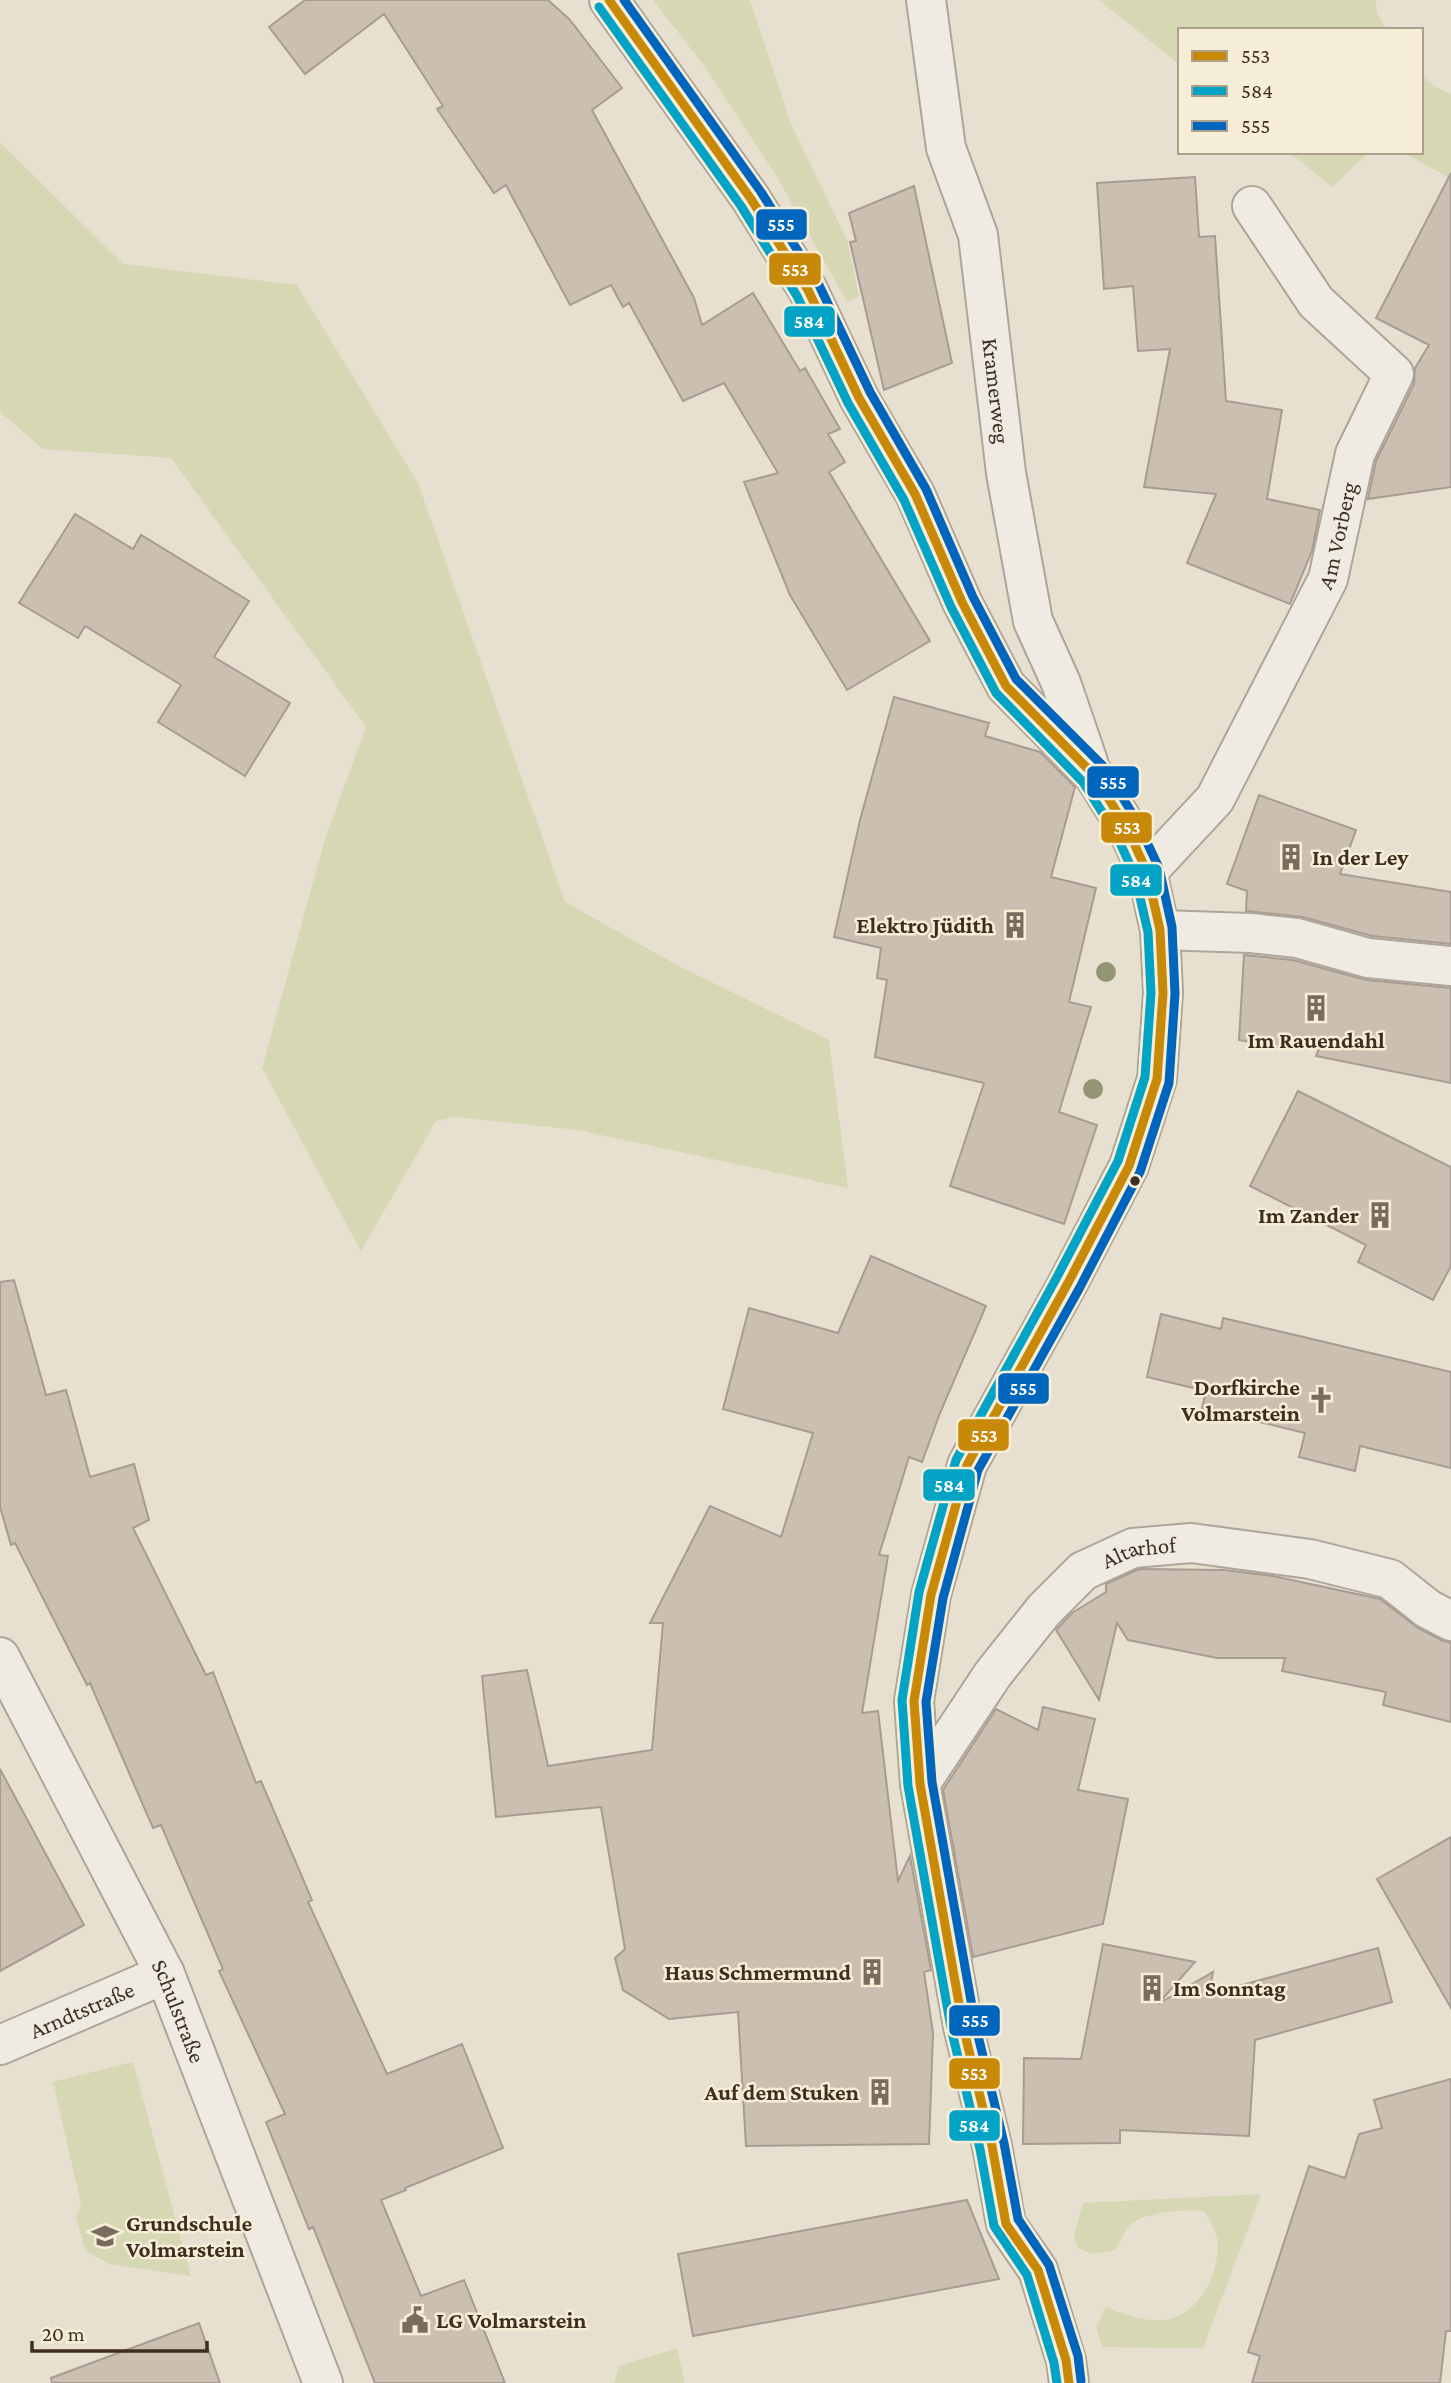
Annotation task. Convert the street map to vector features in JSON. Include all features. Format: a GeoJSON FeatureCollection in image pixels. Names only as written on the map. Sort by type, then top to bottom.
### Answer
{"type":"FeatureCollection","features":[{"type":"Feature","properties":{"kind":"street"},"geometry":{"type":"LineString","coordinates":[[609,0],[751,199],[808,290],[859,398],[915,494],[962,602],[1006,685],[1093,774],[1127,828],[1147,872],[1160,930],[1163,993],[1157,1079],[1129,1166],[1068,1283],[967,1465],[931,1595],[914,1701],[920,1784],[963,2026],[992,2146],[1006,2224],[1038,2270],[1066,2360],[1069,2383]]}},
{"type":"Feature","properties":{"kind":"street","name":"Kramerweg"},"geometry":{"type":"LineString","coordinates":[[926,0],[946,148],[978,235],[1006,473],[1033,621],[1061,683],[1093,774]]}},
{"type":"Feature","properties":{"kind":"street","name":"Am Vorberg"},"geometry":{"type":"LineString","coordinates":[[1147,872],[1215,799],[1328,579],[1355,454],[1394,374],[1316,302],[1252,206]]}},
{"type":"Feature","properties":{"kind":"street"},"geometry":{"type":"LineString","coordinates":[[1160,930],[1251,933],[1297,938],[1368,958],[1451,966]]}},
{"type":"Feature","properties":{"kind":"street","name":"Altarhof"},"geometry":{"type":"LineString","coordinates":[[920,1784],[993,1674],[1044,1610],[1083,1571],[1133,1548],[1191,1543],[1310,1559],[1391,1579],[1427,1609],[1451,1622]]}},
{"type":"Feature","properties":{"kind":"street","name":"Schulstraße"},"geometry":{"type":"LineString","coordinates":[[0,1657],[165,1974],[323,2383]]}},
{"type":"Feature","properties":{"kind":"street","name":"Arndtstraße"},"geometry":{"type":"LineString","coordinates":[[0,2045],[165,1974]]}},
{"type":"Feature","properties":{"kind":"green space"},"geometry":{"type":"Polygon","coordinates":[[[653,0],[750,0],[791,124],[847,240],[859,296],[847,302],[777,177],[705,67],[653,0]]]}},
{"type":"Feature","properties":{"kind":"green space"},"geometry":{"type":"Polygon","coordinates":[[[1099,0],[1376,0],[1377,13],[1386,28],[1178,28],[1178,63],[1099,0]]]}},
{"type":"Feature","properties":{"kind":"green space"},"geometry":{"type":"Polygon","coordinates":[[[1423,77],[1434,86],[1451,94],[1451,179],[1407,154],[1423,154],[1423,77]]]}},
{"type":"Feature","properties":{"kind":"green space"},"geometry":{"type":"Polygon","coordinates":[[[0,142],[123,264],[297,285],[418,483],[565,902],[679,966],[829,1040],[848,1188],[578,1130],[455,1117],[436,1121],[361,1251],[262,1068],[325,839],[366,727],[171,458],[43,449],[0,412],[0,142]]]}},
{"type":"Feature","properties":{"kind":"green space"},"geometry":{"type":"Polygon","coordinates":[[[1291,154],[1367,154],[1332,187],[1291,154]]]}},
{"type":"Feature","properties":{"kind":"green space"},"geometry":{"type":"Polygon","coordinates":[[[133,2062],[191,2276],[109,2264],[85,2250],[76,2217],[81,2204],[53,2082],[133,2062]]]}},
{"type":"Feature","properties":{"kind":"green space"},"geometry":{"type":"Polygon","coordinates":[[[1261,2194],[1203,2348],[1102,2347],[1096,2327],[1106,2307],[1134,2317],[1164,2320],[1187,2311],[1197,2302],[1211,2280],[1218,2242],[1205,2212],[1168,2212],[1134,2222],[1115,2250],[1093,2254],[1078,2248],[1074,2237],[1083,2203],[1261,2194]]]}},
{"type":"Feature","properties":{"kind":"green space"},"geometry":{"type":"Polygon","coordinates":[[[677,2348],[685,2383],[614,2383],[619,2366],[677,2348]]]}},
{"type":"Feature","properties":{"kind":"building"},"geometry":{"type":"Polygon","coordinates":[[[305,0],[548,0],[570,20],[622,88],[592,110],[694,298],[702,325],[753,293],[800,371],[805,368],[840,429],[828,434],[845,462],[829,472],[930,641],[847,690],[790,595],[744,482],[778,473],[724,383],[683,401],[629,303],[623,307],[611,285],[570,305],[506,185],[494,193],[437,109],[443,106],[384,14],[305,74],[269,27],[305,0]]]}},
{"type":"Feature","properties":{"kind":"building"},"geometry":{"type":"Polygon","coordinates":[[[1451,173],[1451,487],[1368,499],[1376,461],[1414,384],[1415,368],[1429,345],[1376,318],[1451,173]]]}},
{"type":"Feature","properties":{"kind":"building"},"geometry":{"type":"Polygon","coordinates":[[[1195,177],[1199,237],[1215,236],[1226,401],[1282,410],[1267,499],[1320,510],[1312,551],[1290,604],[1187,563],[1216,494],[1144,487],[1170,349],[1138,351],[1133,286],[1104,289],[1097,183],[1195,177]]]}},
{"type":"Feature","properties":{"kind":"building"},"geometry":{"type":"Polygon","coordinates":[[[914,186],[952,363],[884,390],[850,242],[856,241],[849,213],[914,186]]]}},
{"type":"Feature","properties":{"kind":"building"},"geometry":{"type":"Polygon","coordinates":[[[75,514],[133,549],[141,535],[249,601],[214,657],[290,703],[245,776],[158,722],[181,685],[85,626],[78,638],[19,603],[75,514]]]}},
{"type":"Feature","properties":{"kind":"building"},"geometry":{"type":"Polygon","coordinates":[[[894,697],[989,723],[985,736],[1040,752],[1075,787],[1051,877],[1096,888],[1069,1002],[1091,1007],[1059,1112],[1097,1125],[1064,1224],[950,1186],[984,1083],[875,1057],[887,980],[877,978],[881,948],[834,937],[860,820],[894,697]]]}},
{"type":"Feature","properties":{"kind":"building"},"geometry":{"type":"Polygon","coordinates":[[[1259,795],[1356,830],[1340,874],[1451,892],[1451,944],[1372,936],[1303,917],[1246,911],[1247,891],[1227,884],[1259,795]]]}},
{"type":"Feature","properties":{"kind":"building","name":"Im Rauendahl"},"geometry":{"type":"Polygon","coordinates":[[[1244,955],[1293,960],[1366,980],[1451,988],[1451,1083],[1316,1056],[1319,1049],[1274,1047],[1239,1040],[1244,955]]]}},
{"type":"Feature","properties":{"kind":"building","name":"Im Zander"},"geometry":{"type":"Polygon","coordinates":[[[1298,1091],[1451,1167],[1451,1266],[1433,1300],[1358,1262],[1366,1245],[1250,1186],[1298,1091]]]}},
{"type":"Feature","properties":{"kind":"building"},"geometry":{"type":"Polygon","coordinates":[[[871,1256],[986,1306],[922,1462],[909,1457],[879,1555],[888,1556],[862,1713],[878,1711],[898,1881],[910,1856],[931,1970],[924,1972],[933,2033],[929,2144],[746,2146],[738,2012],[669,2019],[623,1990],[615,1958],[625,1949],[601,1807],[496,1817],[482,1676],[527,1670],[548,1766],[652,1750],[663,1623],[650,1623],[710,1506],[781,1537],[813,1433],[723,1409],[749,1308],[838,1333],[871,1256]]]}},
{"type":"Feature","properties":{"kind":"building"},"geometry":{"type":"Polygon","coordinates":[[[14,1280],[46,1395],[66,1390],[90,1477],[134,1464],[149,1520],[133,1528],[206,1675],[213,1672],[256,1783],[261,1781],[312,1900],[308,1902],[387,2074],[462,2044],[503,2148],[381,2200],[421,2296],[464,2280],[505,2383],[375,2383],[313,2227],[309,2229],[266,2122],[285,2114],[219,1971],[223,1969],[161,1825],[153,1828],[90,1683],[87,1685],[15,1543],[11,1545],[0,1507],[0,1282],[14,1280]]]}},
{"type":"Feature","properties":{"kind":"building","name":"Dorfkirche Volmarstein"},"geometry":{"type":"Polygon","coordinates":[[[1161,1314],[1221,1329],[1223,1318],[1451,1372],[1451,1468],[1360,1446],[1355,1471],[1299,1457],[1305,1433],[1202,1408],[1206,1391],[1147,1377],[1161,1314]]]}},
{"type":"Feature","properties":{"kind":"building"},"geometry":{"type":"Polygon","coordinates":[[[1139,1569],[1224,1570],[1273,1576],[1380,1599],[1418,1628],[1451,1643],[1451,1722],[1383,1705],[1386,1692],[1282,1671],[1285,1658],[1217,1658],[1128,1640],[1117,1623],[1099,1700],[1056,1630],[1072,1613],[1106,1592],[1106,1584],[1139,1569]]]}},
{"type":"Feature","properties":{"kind":"building"},"geometry":{"type":"Polygon","coordinates":[[[1043,1707],[1095,1719],[1078,1790],[1128,1799],[1103,1924],[973,1957],[943,1790],[996,1709],[1038,1730],[1043,1707]]]}},
{"type":"Feature","properties":{"kind":"building"},"geometry":{"type":"Polygon","coordinates":[[[0,1769],[84,1925],[0,1971],[0,1769]]]}},
{"type":"Feature","properties":{"kind":"building"},"geometry":{"type":"Polygon","coordinates":[[[1451,1837],[1451,2008],[1377,1879],[1451,1837]]]}},
{"type":"Feature","properties":{"kind":"building"},"geometry":{"type":"Polygon","coordinates":[[[1103,1944],[1195,1962],[1158,2004],[1213,1972],[1209,1994],[1378,1948],[1392,2002],[1255,2040],[1249,2136],[1120,2130],[1120,2143],[1023,2144],[1024,2058],[1081,2059],[1103,1944]]]}},
{"type":"Feature","properties":{"kind":"building"},"geometry":{"type":"Polygon","coordinates":[[[1451,2079],[1451,2331],[1446,2331],[1440,2383],[1252,2383],[1260,2356],[1248,2352],[1309,2166],[1345,2178],[1359,2134],[1382,2128],[1374,2100],[1451,2079]]]}},
{"type":"Feature","properties":{"kind":"building"},"geometry":{"type":"Polygon","coordinates":[[[967,2200],[999,2279],[693,2336],[678,2254],[967,2200]]]}},
{"type":"Feature","properties":{"kind":"building"},"geometry":{"type":"Polygon","coordinates":[[[199,2323],[220,2383],[52,2383],[51,2378],[199,2323]]]}},
{"type":"Feature","properties":{"kind":"transit line","name":"553"},"geometry":{"type":"LineString","coordinates":[[609,0],[751,199],[808,290],[859,398],[915,494],[962,602],[1006,686],[1093,774],[1127,828],[1147,872],[1160,930],[1163,993],[1157,1079],[1129,1166],[1068,1283],[967,1465],[931,1595],[914,1701],[920,1784],[963,2026],[992,2146],[1006,2224],[1038,2270],[1066,2360],[1069,2383]]}},
{"type":"Feature","properties":{"kind":"transit line","name":"555"},"geometry":{"type":"LineString","coordinates":[[624,0],[761,192],[818,283],[870,392],[926,489],[973,597],[1016,679],[1103,766],[1137,821],[1159,868],[1172,927],[1175,994],[1169,1083],[1140,1172],[1079,1289],[978,1470],[943,1598],[926,1702],[932,1782],[975,2023],[1004,2143],[1018,2219],[1049,2265],[1078,2356],[1081,2381]]}},
{"type":"Feature","properties":{"kind":"transit line","name":"584"},"geometry":{"type":"LineString","coordinates":[[599,7],[741,206],[797,296],[848,403],[904,500],[951,607],[996,693],[1083,782],[1116,834],[1135,876],[1148,932],[1151,993],[1145,1077],[1118,1161],[956,1460],[919,1592],[902,1700],[908,1786],[951,2028],[980,2149],[994,2226],[1027,2275],[1054,2363],[1057,2383]]}},
{"type":"Feature","properties":{"kind":"place","name":"In der Ley"},"geometry":{"type":"Point","coordinates":[1291,857]}},
{"type":"Feature","properties":{"kind":"place","name":"Elektro Jüdith"},"geometry":{"type":"Point","coordinates":[1015,925]}},
{"type":"Feature","properties":{"kind":"place","name":"Im Rauendahl"},"geometry":{"type":"Point","coordinates":[1316,1008]}},
{"type":"Feature","properties":{"kind":"place","name":"Im Zander"},"geometry":{"type":"Point","coordinates":[1380,1215]}},
{"type":"Feature","properties":{"kind":"place","name":"Dorfkirche Volmarstein"},"geometry":{"type":"Point","coordinates":[1321,1400]}},
{"type":"Feature","properties":{"kind":"place","name":"Haus Schmermund"},"geometry":{"type":"Point","coordinates":[872,1972]}},
{"type":"Feature","properties":{"kind":"place","name":"Im Sonntag"},"geometry":{"type":"Point","coordinates":[1152,1988]}},
{"type":"Feature","properties":{"kind":"place","name":"Auf dem Stuken"},"geometry":{"type":"Point","coordinates":[880,2092]}},
{"type":"Feature","properties":{"kind":"place","name":"Grundschule Volmarstein"},"geometry":{"type":"Point","coordinates":[105,2236]}},
{"type":"Feature","properties":{"kind":"place","name":"LG Volmarstein"},"geometry":{"type":"Point","coordinates":[415,2320]}}]}
